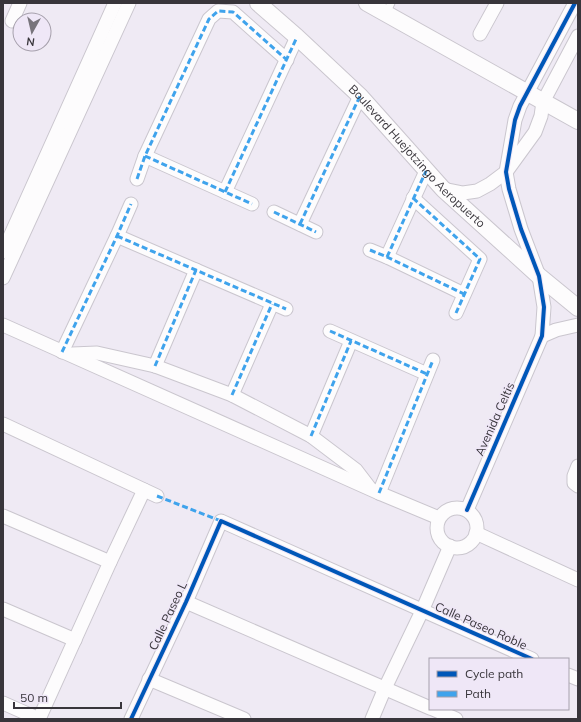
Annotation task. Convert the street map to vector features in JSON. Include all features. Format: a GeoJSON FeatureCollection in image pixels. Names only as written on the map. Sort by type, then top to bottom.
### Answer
{"type":"FeatureCollection","features":[{"type":"Feature","properties":{"kind":"street"},"geometry":{"type":"LineString","coordinates":[[3,252],[115,3]]}},
{"type":"Feature","properties":{"kind":"street"},"geometry":{"type":"LineString","coordinates":[[3,278],[129,3]]}},
{"type":"Feature","properties":{"kind":"street","name":"Boulevard Huejotzingo Aeropuerto"},"geometry":{"type":"LineString","coordinates":[[258,3],[360,96],[443,189],[539,276],[578,308]]}},
{"type":"Feature","properties":{"kind":"street"},"geometry":{"type":"LineString","coordinates":[[367,3],[388,8],[528,94],[578,121]]}},
{"type":"Feature","properties":{"kind":"street"},"geometry":{"type":"LineString","coordinates":[[480,34],[496,3]]}},
{"type":"Feature","properties":{"kind":"street"},"geometry":{"type":"LineString","coordinates":[[506,172],[515,120],[520,106],[528,94],[575,3]]}},
{"type":"Feature","properties":{"kind":"street"},"geometry":{"type":"LineString","coordinates":[[137,179],[146,156],[209,19],[218,11],[233,12],[287,60]]}},
{"type":"Feature","properties":{"kind":"street"},"geometry":{"type":"LineString","coordinates":[[443,189],[463,193],[477,191],[490,184],[506,172],[534,132],[541,116],[543,102],[578,36]]}},
{"type":"Feature","properties":{"kind":"street"},"geometry":{"type":"LineString","coordinates":[[225,192],[297,37]]}},
{"type":"Feature","properties":{"kind":"street"},"geometry":{"type":"LineString","coordinates":[[300,224],[360,96]]}},
{"type":"Feature","properties":{"kind":"street"},"geometry":{"type":"LineString","coordinates":[[146,156],[252,204]]}},
{"type":"Feature","properties":{"kind":"street"},"geometry":{"type":"LineString","coordinates":[[387,257],[426,171]]}},
{"type":"Feature","properties":{"kind":"street","name":"Avenida Celtis"},"geometry":{"type":"LineString","coordinates":[[466,510],[542,336],[544,307],[539,276],[521,228],[509,188],[506,172]]}},
{"type":"Feature","properties":{"kind":"street"},"geometry":{"type":"LineString","coordinates":[[413,198],[480,259],[456,313]]}},
{"type":"Feature","properties":{"kind":"street"},"geometry":{"type":"LineString","coordinates":[[65,353],[131,204]]}},
{"type":"Feature","properties":{"kind":"street"},"geometry":{"type":"LineString","coordinates":[[274,212],[316,232]]}},
{"type":"Feature","properties":{"kind":"street"},"geometry":{"type":"LineString","coordinates":[[117,236],[286,309]]}},
{"type":"Feature","properties":{"kind":"street"},"geometry":{"type":"LineString","coordinates":[[370,250],[464,294]]}},
{"type":"Feature","properties":{"kind":"street"},"geometry":{"type":"LineString","coordinates":[[155,366],[196,270]]}},
{"type":"Feature","properties":{"kind":"street"},"geometry":{"type":"LineString","coordinates":[[232,395],[272,304]]}},
{"type":"Feature","properties":{"kind":"street"},"geometry":{"type":"LineString","coordinates":[[3,325],[375,491],[439,518]]}},
{"type":"Feature","properties":{"kind":"street"},"geometry":{"type":"LineString","coordinates":[[542,336],[556,330],[578,325]]}},
{"type":"Feature","properties":{"kind":"street"},"geometry":{"type":"LineString","coordinates":[[330,331],[427,374]]}},
{"type":"Feature","properties":{"kind":"street"},"geometry":{"type":"LineString","coordinates":[[311,436],[351,341]]}},
{"type":"Feature","properties":{"kind":"street"},"geometry":{"type":"LineString","coordinates":[[65,353],[97,353],[155,366],[232,395],[311,436],[356,470],[375,491]]}},
{"type":"Feature","properties":{"kind":"street"},"geometry":{"type":"LineString","coordinates":[[375,491],[433,360]]}},
{"type":"Feature","properties":{"kind":"street"},"geometry":{"type":"LineString","coordinates":[[3,424],[157,496]]}},
{"type":"Feature","properties":{"kind":"street"},"geometry":{"type":"LineString","coordinates":[[578,466],[574,476],[574,483],[578,486]]}},
{"type":"Feature","properties":{"kind":"street"},"geometry":{"type":"LineString","coordinates":[[3,703],[39,719],[144,490]]}},
{"type":"Feature","properties":{"kind":"street"},"geometry":{"type":"LineString","coordinates":[[459,508],[466,510],[473,516],[477,524],[474,539],[469,544],[457,548],[444,543],[437,532],[439,518],[444,512],[451,509],[459,508]]}},
{"type":"Feature","properties":{"kind":"street"},"geometry":{"type":"LineString","coordinates":[[3,516],[110,562]]}},
{"type":"Feature","properties":{"kind":"street","name":"Calle Paseo L"},"geometry":{"type":"LineString","coordinates":[[131,719],[186,602],[221,521]]}},
{"type":"Feature","properties":{"kind":"street","name":"Calle Paseo Roble"},"geometry":{"type":"LineString","coordinates":[[221,521],[530,658]]}},
{"type":"Feature","properties":{"kind":"street"},"geometry":{"type":"LineString","coordinates":[[476,533],[578,580]]}},
{"type":"Feature","properties":{"kind":"street"},"geometry":{"type":"LineString","coordinates":[[372,719],[450,546]]}},
{"type":"Feature","properties":{"kind":"street"},"geometry":{"type":"LineString","coordinates":[[186,602],[429,707]]}},
{"type":"Feature","properties":{"kind":"street"},"geometry":{"type":"LineString","coordinates":[[3,609],[75,640]]}},
{"type":"Feature","properties":{"kind":"street"},"geometry":{"type":"LineString","coordinates":[[569,676],[578,680]]}},
{"type":"Feature","properties":{"kind":"street"},"geometry":{"type":"LineString","coordinates":[[150,679],[244,719]]}},
{"type":"Feature","properties":{"kind":"street"},"geometry":{"type":"LineString","coordinates":[[436,710],[456,719]]}},
{"type":"Feature","properties":{"kind":"marked path"},"geometry":{"type":"LineString","coordinates":[[137,179],[145,156],[209,19],[218,11],[233,12],[287,60]]}},
{"type":"Feature","properties":{"kind":"marked path"},"geometry":{"type":"LineString","coordinates":[[225,192],[297,37]]}},
{"type":"Feature","properties":{"kind":"marked path"},"geometry":{"type":"LineString","coordinates":[[300,224],[360,96]]}},
{"type":"Feature","properties":{"kind":"marked path"},"geometry":{"type":"LineString","coordinates":[[145,156],[252,204]]}},
{"type":"Feature","properties":{"kind":"marked path"},"geometry":{"type":"LineString","coordinates":[[387,257],[426,171]]}},
{"type":"Feature","properties":{"kind":"marked path"},"geometry":{"type":"LineString","coordinates":[[413,198],[480,259],[456,313]]}},
{"type":"Feature","properties":{"kind":"marked path"},"geometry":{"type":"LineString","coordinates":[[62,352],[131,204]]}},
{"type":"Feature","properties":{"kind":"marked path"},"geometry":{"type":"LineString","coordinates":[[274,212],[316,232]]}},
{"type":"Feature","properties":{"kind":"marked path"},"geometry":{"type":"LineString","coordinates":[[117,236],[286,309]]}},
{"type":"Feature","properties":{"kind":"marked path"},"geometry":{"type":"LineString","coordinates":[[370,250],[464,294]]}},
{"type":"Feature","properties":{"kind":"marked path"},"geometry":{"type":"LineString","coordinates":[[155,366],[196,270]]}},
{"type":"Feature","properties":{"kind":"marked path"},"geometry":{"type":"LineString","coordinates":[[232,395],[272,304]]}},
{"type":"Feature","properties":{"kind":"marked path"},"geometry":{"type":"LineString","coordinates":[[330,331],[427,374]]}},
{"type":"Feature","properties":{"kind":"marked path"},"geometry":{"type":"LineString","coordinates":[[311,436],[351,341]]}},
{"type":"Feature","properties":{"kind":"marked path"},"geometry":{"type":"LineString","coordinates":[[379,493],[433,360]]}},
{"type":"Feature","properties":{"kind":"marked path"},"geometry":{"type":"LineString","coordinates":[[157,496],[221,521]]}},
{"type":"Feature","properties":{"kind":"cycle path"},"geometry":{"type":"LineString","coordinates":[[467,510],[542,336],[544,307],[539,276],[521,229],[509,189],[506,172],[515,120],[520,106],[575,3]]}},
{"type":"Feature","properties":{"kind":"cycle path"},"geometry":{"type":"LineString","coordinates":[[131,719],[186,602],[221,521],[530,658]]}}]}
